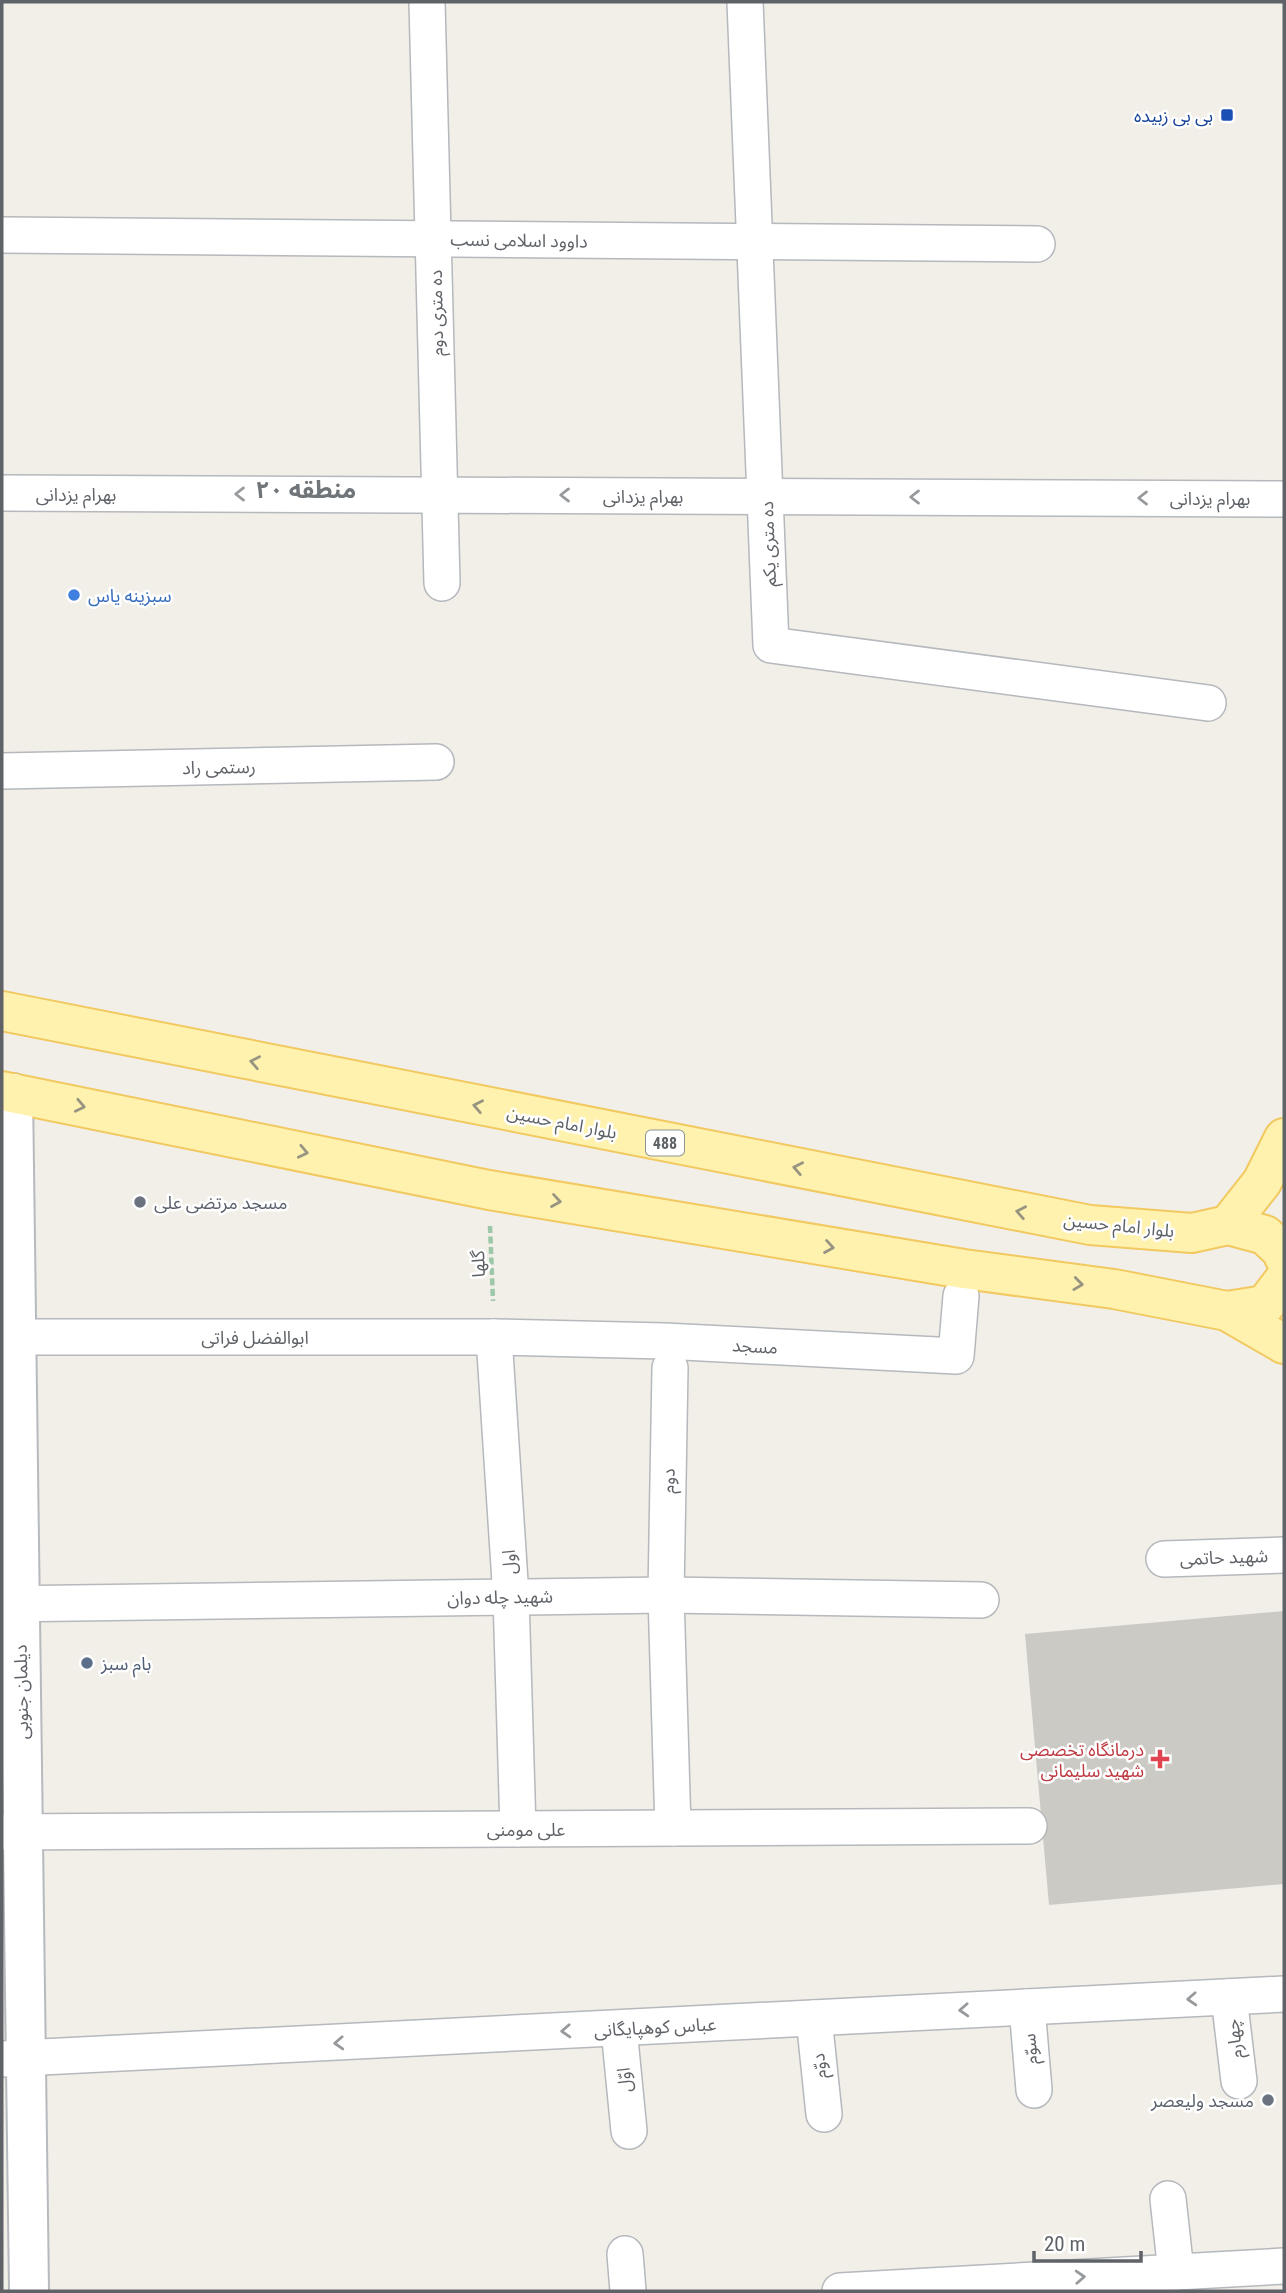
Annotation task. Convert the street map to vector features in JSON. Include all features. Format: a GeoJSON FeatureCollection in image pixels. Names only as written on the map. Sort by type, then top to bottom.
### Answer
{"type":"FeatureCollection","features":[{"type":"Feature","properties":{"kind":"main road","name":"بلوار امام حسین"},"geometry":{"type":"LineString","coordinates":[[2,1012],[1090,1225],[1192,1233],[1228,1225]]}},
{"type":"Feature","properties":{"kind":"main road"},"geometry":{"type":"LineString","coordinates":[[7,1092],[489,1190],[964,1269],[1114,1289],[1227,1311],[1284,1344]]}},
{"type":"Feature","properties":{"kind":"main road"},"geometry":{"type":"LineString","coordinates":[[1284,1138],[1262,1182],[1228,1225],[1265,1235],[1284,1253],[1284,1257]]}},
{"type":"Feature","properties":{"kind":"main road"},"geometry":{"type":"LineString","coordinates":[[1227,1311],[1265,1305],[1284,1280]]}},
{"type":"Feature","properties":{"kind":"street","name":"ده متری دوم"},"geometry":{"type":"LineString","coordinates":[[428,2],[442,583]]}},
{"type":"Feature","properties":{"kind":"street","name":"ده متری یکم"},"geometry":{"type":"LineString","coordinates":[[745,2],[771,645],[1208,703]]}},
{"type":"Feature","properties":{"kind":"street","name":"داوود اسلامی نسب"},"geometry":{"type":"LineString","coordinates":[[2,235],[1037,244]]}},
{"type":"Feature","properties":{"kind":"street","name":"بهرام یزدانی"},"geometry":{"type":"LineString","coordinates":[[2,493],[1284,499]]}},
{"type":"Feature","properties":{"kind":"street","name":"رستمی راد"},"geometry":{"type":"LineString","coordinates":[[2,771],[436,762]]}},
{"type":"Feature","properties":{"kind":"street","name":"دیلمان جنوبی"},"geometry":{"type":"LineString","coordinates":[[7,1092],[14,2059],[29,2291]]}},
{"type":"Feature","properties":{"kind":"street","name":"مسجد"},"geometry":{"type":"LineString","coordinates":[[494,1337],[664,1341],[956,1356],[961,1296]]}},
{"type":"Feature","properties":{"kind":"street","name":"ابوالفضل فراتی"},"geometry":{"type":"LineString","coordinates":[[9,1337],[494,1337]]}},
{"type":"Feature","properties":{"kind":"street","name":"اول"},"geometry":{"type":"LineString","coordinates":[[494,1337],[511,1597],[518,1829]]}},
{"type":"Feature","properties":{"kind":"street","name":"دوم"},"geometry":{"type":"LineString","coordinates":[[666,1595],[670,1368]]}},
{"type":"Feature","properties":{"kind":"street","name":"شهید حاتمی"},"geometry":{"type":"LineString","coordinates":[[1164,1559],[1284,1555]]}},
{"type":"Feature","properties":{"kind":"street","name":"شهید چله دوان"},"geometry":{"type":"LineString","coordinates":[[11,1604],[666,1595],[981,1600]]}},
{"type":"Feature","properties":{"kind":"street"},"geometry":{"type":"LineString","coordinates":[[666,1595],[673,1829]]}},
{"type":"Feature","properties":{"kind":"street","name":"علی مومنی"},"geometry":{"type":"LineString","coordinates":[[12,1832],[1029,1826]]}},
{"type":"Feature","properties":{"kind":"street","name":"عباس کوهپایگانی"},"geometry":{"type":"LineString","coordinates":[[14,2059],[1284,1994]]}},
{"type":"Feature","properties":{"kind":"street","name":"چهارم"},"geometry":{"type":"LineString","coordinates":[[1230,1997],[1239,2081]]}},
{"type":"Feature","properties":{"kind":"street","name":"سوّم"},"geometry":{"type":"LineString","coordinates":[[1027,2007],[1034,2090]]}},
{"type":"Feature","properties":{"kind":"street","name":"دوّم"},"geometry":{"type":"LineString","coordinates":[[814,2018],[824,2114]]}},
{"type":"Feature","properties":{"kind":"street","name":"اوّل"},"geometry":{"type":"LineString","coordinates":[[619,2028],[629,2131]]}},
{"type":"Feature","properties":{"kind":"street"},"geometry":{"type":"LineString","coordinates":[[1168,2199],[1176,2272]]}},
{"type":"Feature","properties":{"kind":"street"},"geometry":{"type":"LineString","coordinates":[[625,2253],[628,2291]]}},
{"type":"Feature","properties":{"kind":"street"},"geometry":{"type":"LineString","coordinates":[[840,2291],[1121,2283],[1176,2272],[1284,2266]]}},
{"type":"Feature","properties":{"kind":"path","name":"گلها"},"geometry":{"type":"LineString","coordinates":[[489,1190],[494,1337]]}},
{"type":"Feature","properties":{"kind":"building","name":"درمانگاه تخصصی شهید سلیمانی"},"geometry":{"type":"Polygon","coordinates":[[[1284,1611],[1284,1884],[1049,1905],[1025,1634],[1284,1611]]]}},
{"type":"Feature","properties":{"kind":"place","name":"بی بی زبیده"},"geometry":{"type":"Point","coordinates":[1227,115]}},
{"type":"Feature","properties":{"kind":"place","name":"سبزینه یاس"},"geometry":{"type":"Point","coordinates":[74,595]}},
{"type":"Feature","properties":{"kind":"place","name":"مسجد مرتضی علی"},"geometry":{"type":"Point","coordinates":[140,1202]}},
{"type":"Feature","properties":{"kind":"place","name":"بام سبز"},"geometry":{"type":"Point","coordinates":[87,1663]}},
{"type":"Feature","properties":{"kind":"place","name":"درمانگاه تخصصی شهید سلیمانی"},"geometry":{"type":"Point","coordinates":[1160,1759]}},
{"type":"Feature","properties":{"kind":"place","name":"مسجد ولیعصر"},"geometry":{"type":"Point","coordinates":[1268,2100]}},
{"type":"Feature","properties":{"kind":"district","name":"منطقه ۲۰"},"geometry":{"type":"Point","coordinates":[306,490]}}]}
